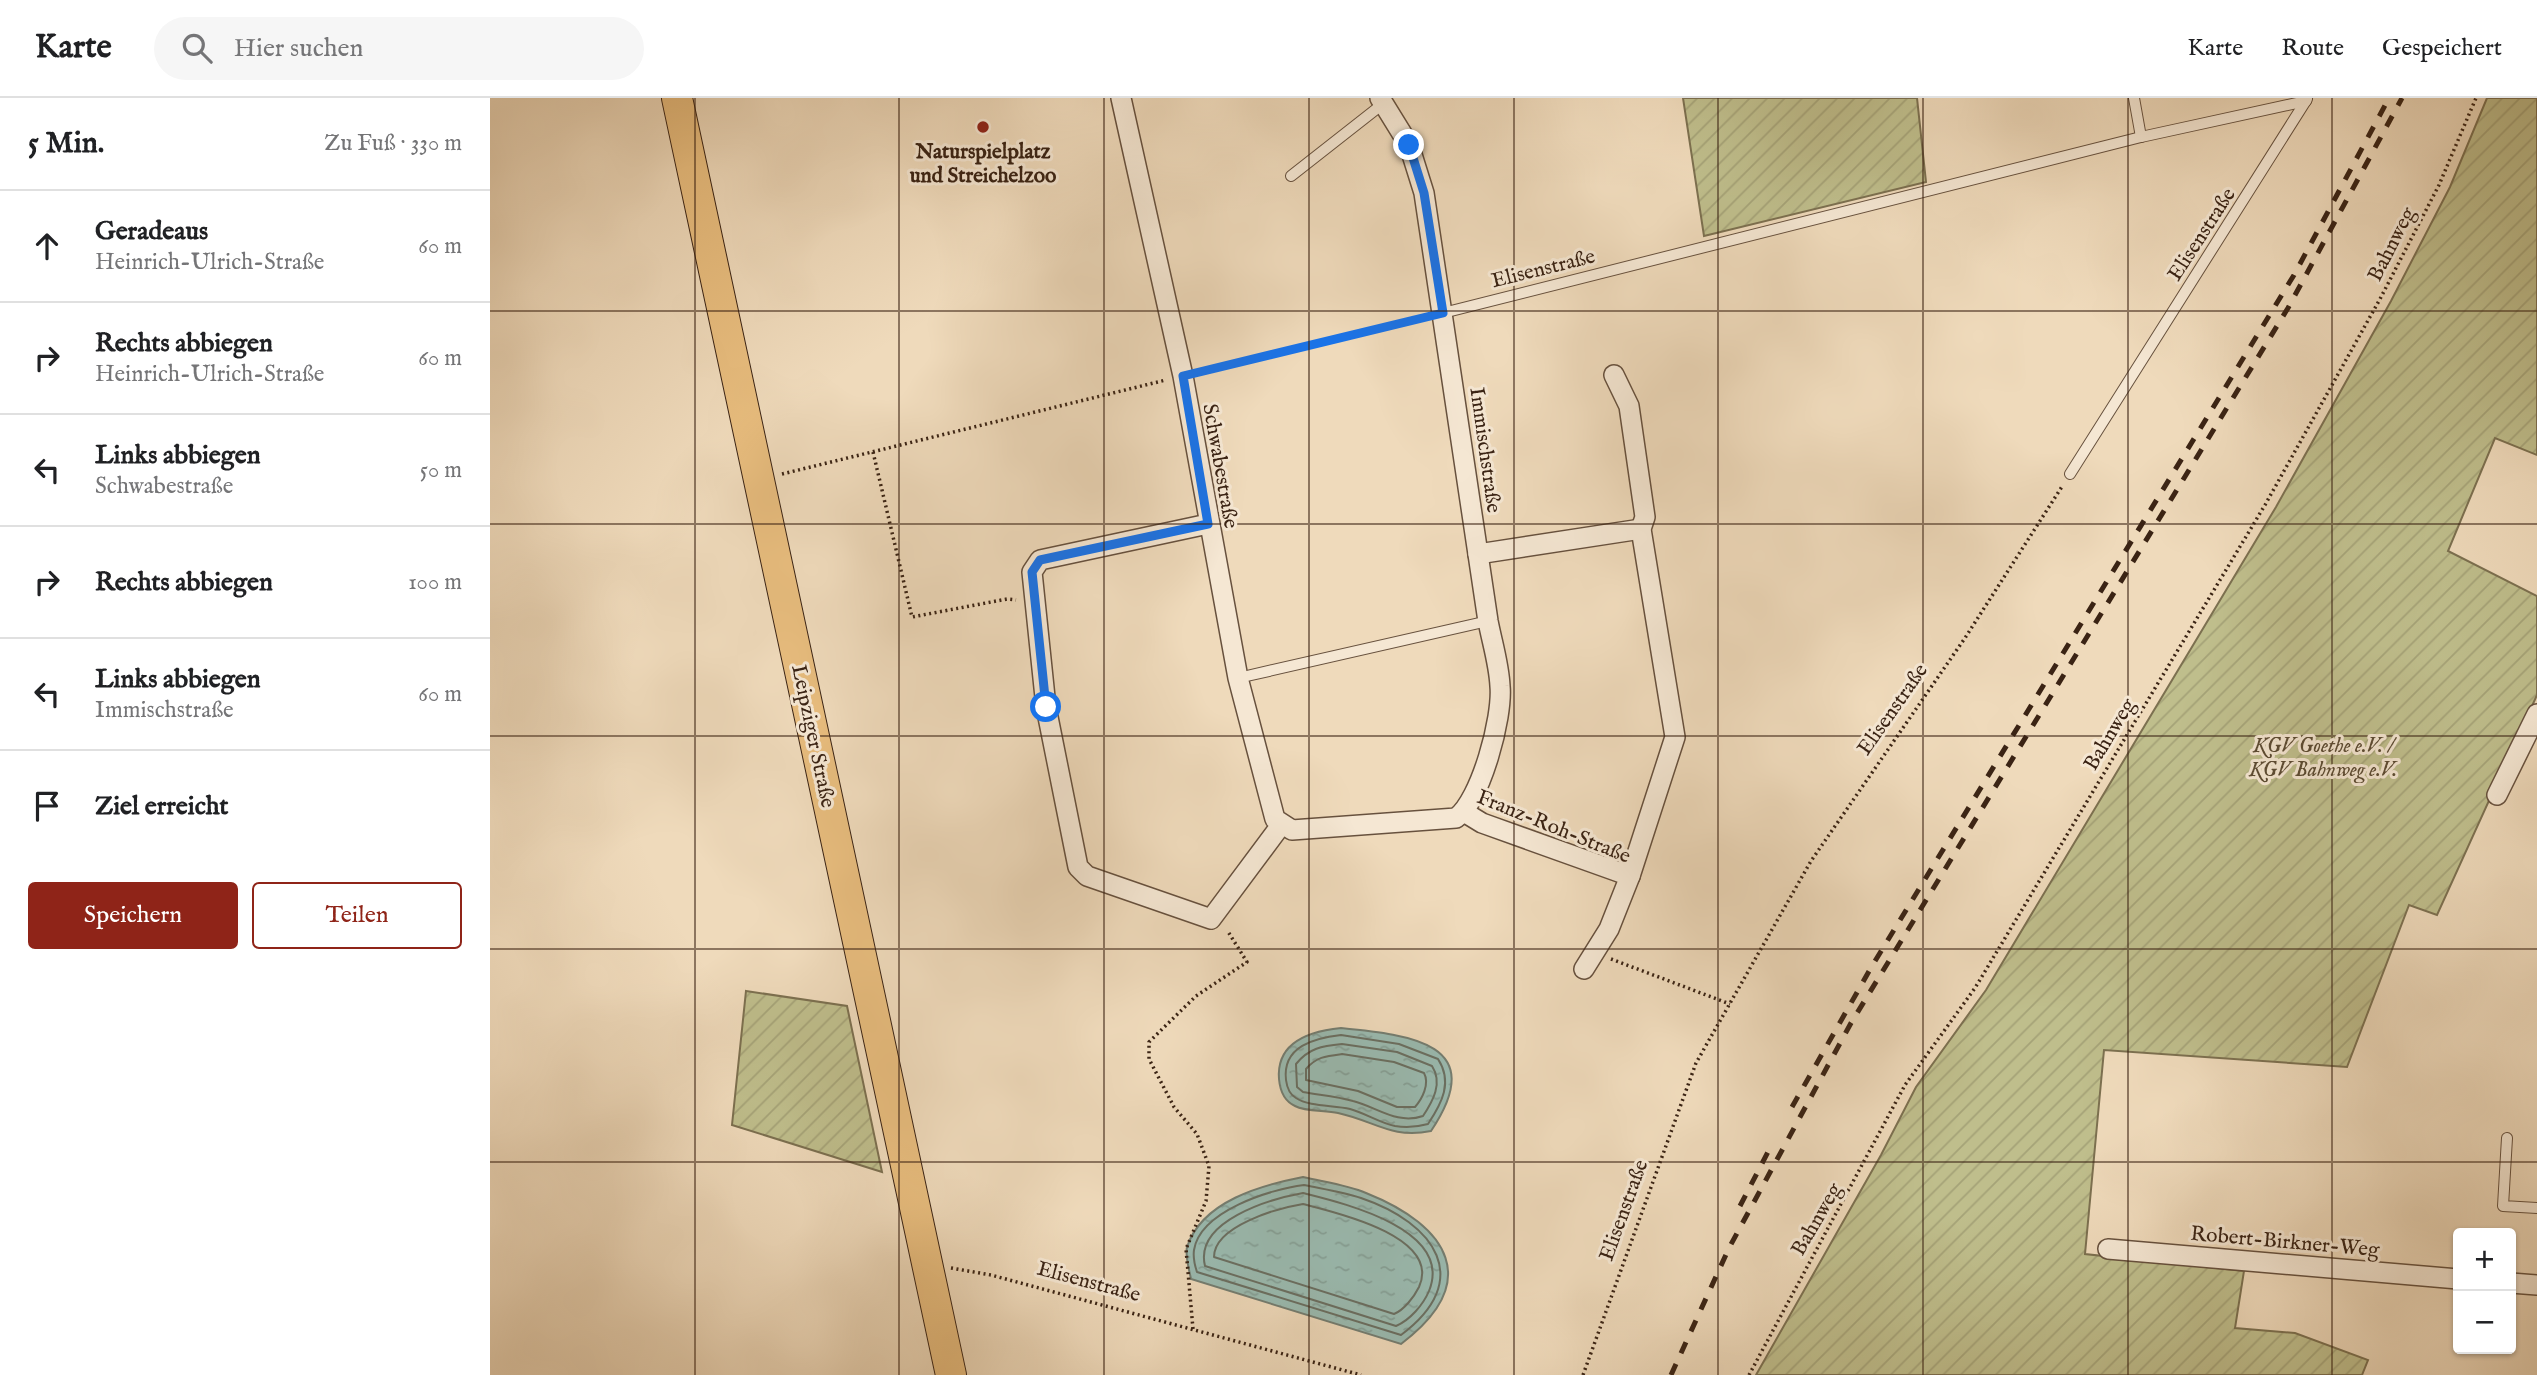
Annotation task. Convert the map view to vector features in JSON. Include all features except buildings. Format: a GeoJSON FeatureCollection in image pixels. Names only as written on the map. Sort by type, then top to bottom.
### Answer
{"type":"FeatureCollection","features":[{"type":"Feature","properties":{"kind":"main road","name":"Leipziger Straße"},"geometry":{"type":"LineString","coordinates":[[677,98],[951,1375]]}},
{"type":"Feature","properties":{"kind":"street","name":"Schwabestraße"},"geometry":{"type":"LineString","coordinates":[[1122,98],[1183,376],[1238,678],[1275,819],[1282,825]]}},
{"type":"Feature","properties":{"kind":"street","name":"Immischstraße"},"geometry":{"type":"LineString","coordinates":[[1382,101],[1409,145],[1424,193],[1500,685],[1501,713],[1471,804],[1464,812]]}},
{"type":"Feature","properties":{"kind":"street"},"geometry":{"type":"LineString","coordinates":[[1614,375],[1629,406],[1645,517],[1641,528],[1675,737],[1630,876]]}},
{"type":"Feature","properties":{"kind":"street"},"geometry":{"type":"LineString","coordinates":[[1208,524],[1040,560],[1032,572],[1046,707],[1079,867],[1087,876],[1211,919],[1282,825]]}},
{"type":"Feature","properties":{"kind":"street"},"geometry":{"type":"LineString","coordinates":[[1478,554],[1641,528]]}},
{"type":"Feature","properties":{"kind":"street"},"geometry":{"type":"LineString","coordinates":[[2497,795],[2537,714]]}},
{"type":"Feature","properties":{"kind":"street","name":"Franz-Roh-Straße"},"geometry":{"type":"LineString","coordinates":[[1282,825],[1292,830],[1456,818],[1464,812],[1482,823],[1630,876],[1609,929],[1589,961]]}},
{"type":"Feature","properties":{"kind":"street","name":"Robert-Birkner-Weg"},"geometry":{"type":"LineString","coordinates":[[2108,1249],[2453,1279]]}},
{"type":"Feature","properties":{"kind":"street"},"geometry":{"type":"LineString","coordinates":[[2516,1283],[2537,1285]]}},
{"type":"Feature","properties":{"kind":"lane"},"geometry":{"type":"LineString","coordinates":[[2134,98],[2141,137]]}},
{"type":"Feature","properties":{"kind":"lane","name":"Elisenstraße"},"geometry":{"type":"LineString","coordinates":[[1443,313],[2141,137],[2306,99]]}},
{"type":"Feature","properties":{"kind":"lane","name":"Elisenstraße"},"geometry":{"type":"LineString","coordinates":[[2070,474],[2306,99]]}},
{"type":"Feature","properties":{"kind":"lane"},"geometry":{"type":"LineString","coordinates":[[1291,176],[1382,101]]}},
{"type":"Feature","properties":{"kind":"lane"},"geometry":{"type":"LineString","coordinates":[[1238,678],[1488,621]]}},
{"type":"Feature","properties":{"kind":"lane"},"geometry":{"type":"LineString","coordinates":[[2507,1138],[2503,1206],[2537,1208]]}},
{"type":"Feature","properties":{"kind":"path","name":"Bahnweg"},"geometry":{"type":"LineString","coordinates":[[1749,1375],[1905,1085],[1975,988],[2265,505],[2380,299],[2439,185],[2476,98]]}},
{"type":"Feature","properties":{"kind":"path"},"geometry":{"type":"LineString","coordinates":[[759,479],[1443,313]]}},
{"type":"Feature","properties":{"kind":"path"},"geometry":{"type":"LineString","coordinates":[[873,452],[912,617],[1007,598],[1035,603]]}},
{"type":"Feature","properties":{"kind":"path","name":"Elisenstraße"},"geometry":{"type":"LineString","coordinates":[[1583,1375],[1696,1063],[1811,861],[1965,638],[2070,474]]}},
{"type":"Feature","properties":{"kind":"path"},"geometry":{"type":"LineString","coordinates":[[1193,1329],[1186,1249],[1206,1201],[1209,1166],[1197,1134],[1174,1107],[1149,1059],[1149,1042],[1196,996],[1247,962],[1216,913]]}},
{"type":"Feature","properties":{"kind":"path"},"geometry":{"type":"LineString","coordinates":[[1589,961],[1730,1004]]}},
{"type":"Feature","properties":{"kind":"path","name":"Elisenstraße"},"geometry":{"type":"LineString","coordinates":[[928,1268],[949,1268],[991,1275],[1361,1375]]}},
{"type":"Feature","properties":{"kind":"green space"},"geometry":{"type":"Polygon","coordinates":[[[1683,98],[1917,98],[1926,182],[1704,236],[1683,98]]]}},
{"type":"Feature","properties":{"kind":"green space","name":"KGV Goethe e.V. / KGV Bahnweg e.V."},"geometry":{"type":"Polygon","coordinates":[[[2487,98],[2537,98],[2537,455],[2495,438],[2448,551],[2537,596],[2537,695],[2437,915],[2409,905],[2347,1067],[2104,1050],[2085,1254],[2244,1271],[2235,1328],[2295,1333],[2368,1360],[2362,1375],[1756,1375],[1881,1155],[1916,1087],[1986,990],[2276,507],[2391,301],[2450,187],[2487,98]]]}},
{"type":"Feature","properties":{"kind":"green space"},"geometry":{"type":"Polygon","coordinates":[[[746,991],[847,1006],[882,1172],[732,1125],[746,991]]]}},
{"type":"Feature","properties":{"kind":"water"},"geometry":{"type":"Polygon","coordinates":[[[1341,1028],[1416,1040],[1434,1049],[1447,1062],[1452,1079],[1447,1102],[1431,1131],[1394,1131],[1351,1116],[1299,1108],[1285,1098],[1279,1079],[1280,1066],[1289,1047],[1307,1035],[1341,1028]]]}},
{"type":"Feature","properties":{"kind":"water"},"geometry":{"type":"Polygon","coordinates":[[[1303,1177],[1359,1190],[1395,1206],[1418,1222],[1435,1239],[1445,1258],[1448,1278],[1442,1299],[1426,1321],[1401,1344],[1191,1279],[1187,1247],[1206,1218],[1235,1198],[1303,1177]]]}},
{"type":"Feature","properties":{"kind":"railway"},"geometry":{"type":"LineString","coordinates":[[1792,1107],[1872,966],[2294,275],[2389,98]]}},
{"type":"Feature","properties":{"kind":"railway"},"geometry":{"type":"LineString","coordinates":[[1671,1375],[1729,1248],[1851,1023],[2288,308],[2402,98]]}},
{"type":"Feature","properties":{"kind":"railway"},"geometry":{"type":"LineString","coordinates":[[1740,1206],[1769,1150]]}},
{"type":"Feature","properties":{"kind":"place","name":"Naturspielplatz und Streichelzoo"},"geometry":{"type":"Point","coordinates":[983,127]}},
{"type":"Feature","properties":{"kind":"route"},"geometry":{"type":"LineString","coordinates":[[1046,707],[1032,572],[1040,560],[1208,524],[1183,376],[1443,313],[1424,193],[1409,145]]}}]}
